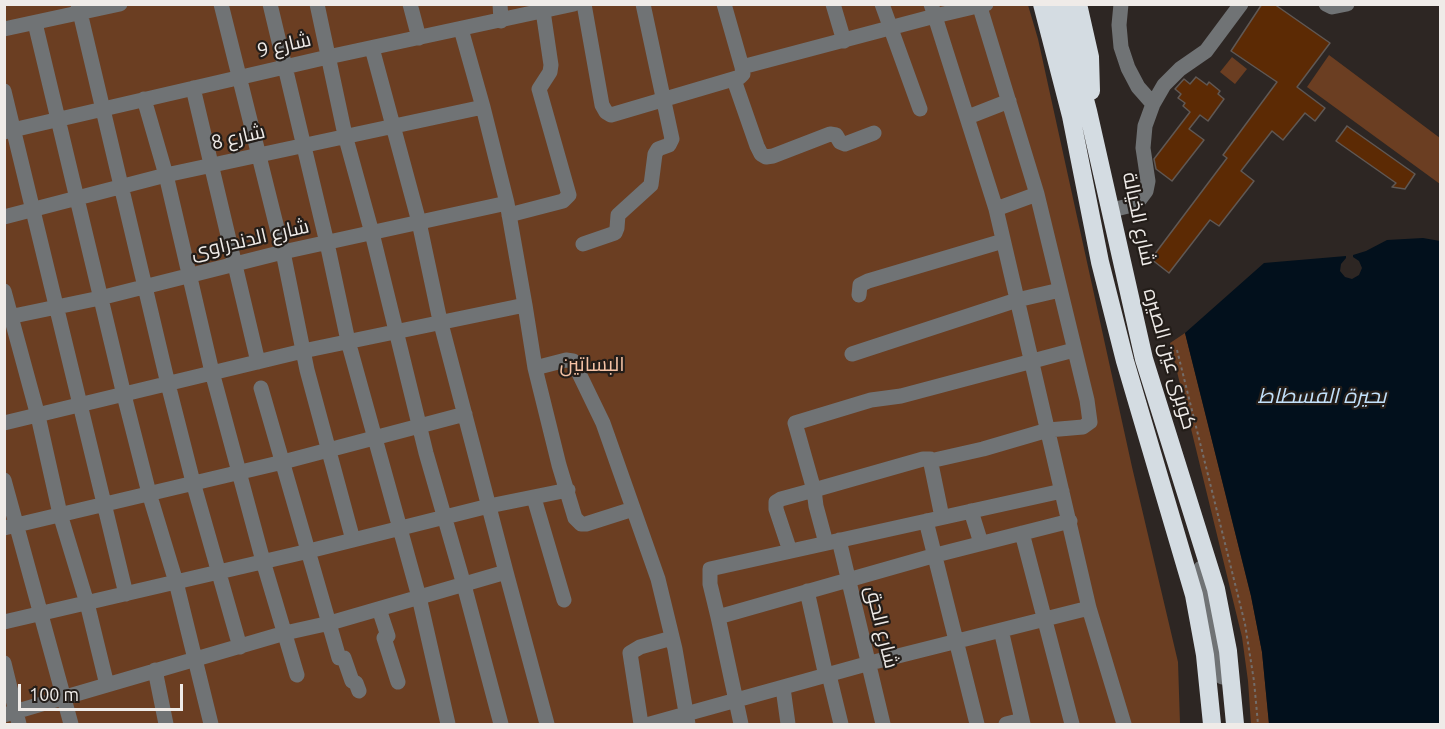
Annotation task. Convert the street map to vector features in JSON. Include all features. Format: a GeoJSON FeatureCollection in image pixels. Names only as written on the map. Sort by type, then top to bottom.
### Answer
{"type":"FeatureCollection","features":[{"type":"Feature","properties":{"kind":"highway"},"geometry":{"type":"LineString","coordinates":[[1042,4],[1071,116],[1100,262],[1125,361],[1194,595],[1206,665],[1212,724]]}},
{"type":"Feature","properties":{"kind":"highway","name":"كوبرى عين الصيره"},"geometry":{"type":"LineString","coordinates":[[1060,4],[1088,111],[1144,358],[1216,589],[1228,651],[1235,724]]}},
{"type":"Feature","properties":{"kind":"highway"},"geometry":{"type":"LineString","coordinates":[[1078,4],[1090,57],[1091,93],[1088,111]]}},
{"type":"Feature","properties":{"kind":"street"},"geometry":{"type":"LineString","coordinates":[[4,29],[35,23],[79,9],[120,4]]}},
{"type":"Feature","properties":{"kind":"street"},"geometry":{"type":"LineString","coordinates":[[221,4],[283,252],[303,351],[353,540]]}},
{"type":"Feature","properties":{"kind":"street"},"geometry":{"type":"LineString","coordinates":[[270,4],[348,341],[419,597],[448,724]]}},
{"type":"Feature","properties":{"kind":"street"},"geometry":{"type":"LineString","coordinates":[[317,4],[345,135],[372,233],[395,331],[501,724]]}},
{"type":"Feature","properties":{"kind":"street"},"geometry":{"type":"LineString","coordinates":[[410,4],[419,38]]}},
{"type":"Feature","properties":{"kind":"street"},"geometry":{"type":"LineString","coordinates":[[500,4],[501,21]]}},
{"type":"Feature","properties":{"kind":"street","name":"شارع 9"},"geometry":{"type":"LineString","coordinates":[[9,131],[101,108],[574,4]]}},
{"type":"Feature","properties":{"kind":"street"},"geometry":{"type":"LineString","coordinates":[[584,4],[602,105],[611,115],[664,100],[738,73],[844,40],[891,28],[933,10],[982,5],[1037,194],[1087,400],[1090,422],[1083,427],[1048,430],[983,449],[930,461],[928,458],[923,459],[781,499],[776,502],[776,509],[789,551]]}},
{"type":"Feature","properties":{"kind":"street"},"geometry":{"type":"LineString","coordinates":[[583,244],[615,233],[618,215],[651,185],[655,154],[658,149],[669,145],[672,139],[643,4]]}},
{"type":"Feature","properties":{"kind":"street"},"geometry":{"type":"LineString","coordinates":[[724,4],[738,73],[761,154],[766,157],[773,156],[830,134],[836,135],[840,142],[845,144],[874,133]]}},
{"type":"Feature","properties":{"kind":"street"},"geometry":{"type":"LineString","coordinates":[[832,4],[844,40]]}},
{"type":"Feature","properties":{"kind":"street"},"geometry":{"type":"LineString","coordinates":[[882,4],[920,109]]}},
{"type":"Feature","properties":{"kind":"street","name":"شارع الخيالة"},"geometry":{"type":"LineString","coordinates":[[1047,4],[1114,298],[1194,619],[1201,663],[1205,724]]}},
{"type":"Feature","properties":{"kind":"street","name":"شارع الخيالة"},"geometry":{"type":"LineString","coordinates":[[1068,4],[1212,614],[1220,662],[1226,724]]}},
{"type":"Feature","properties":{"kind":"street"},"geometry":{"type":"LineString","coordinates":[[1077,36],[1089,4]]}},
{"type":"Feature","properties":{"kind":"street"},"geometry":{"type":"LineString","coordinates":[[1121,4],[1120,36],[1128,68],[1138,87],[1153,104]]}},
{"type":"Feature","properties":{"kind":"street"},"geometry":{"type":"LineString","coordinates":[[1094,204],[1132,205],[1146,192],[1148,181],[1143,148],[1145,126],[1153,104],[1164,86],[1180,69],[1206,51],[1241,4]]}},
{"type":"Feature","properties":{"kind":"street"},"geometry":{"type":"LineString","coordinates":[[1326,4],[1332,7],[1347,4]]}},
{"type":"Feature","properties":{"kind":"street"},"geometry":{"type":"LineString","coordinates":[[79,9],[168,384],[240,647]]}},
{"type":"Feature","properties":{"kind":"street"},"geometry":{"type":"LineString","coordinates":[[933,10],[996,209],[1089,608],[1124,724]]}},
{"type":"Feature","properties":{"kind":"street","name":"شارع الدندراوى"},"geometry":{"type":"LineString","coordinates":[[8,317],[100,298],[236,263],[419,222],[563,201],[569,195],[540,89],[550,72],[551,65],[543,11]]}},
{"type":"Feature","properties":{"kind":"street"},"geometry":{"type":"LineString","coordinates":[[35,23],[124,395],[149,493],[176,582],[211,724]]}},
{"type":"Feature","properties":{"kind":"street"},"geometry":{"type":"LineString","coordinates":[[461,29],[483,106],[508,209],[535,368],[559,465],[575,518],[581,524],[633,509]]}},
{"type":"Feature","properties":{"kind":"street"},"geometry":{"type":"LineString","coordinates":[[372,48],[419,222],[440,321],[547,724]]}},
{"type":"Feature","properties":{"kind":"street"},"geometry":{"type":"LineString","coordinates":[[193,88],[258,362]]}},
{"type":"Feature","properties":{"kind":"street"},"geometry":{"type":"LineString","coordinates":[[4,91],[9,131],[32,209],[126,594]]}},
{"type":"Feature","properties":{"kind":"street"},"geometry":{"type":"LineString","coordinates":[[144,99],[166,175],[212,372],[262,561],[297,675]]}},
{"type":"Feature","properties":{"kind":"street"},"geometry":{"type":"LineString","coordinates":[[968,117],[1010,101]]}},
{"type":"Feature","properties":{"kind":"street","name":"شارع 8"},"geometry":{"type":"LineString","coordinates":[[4,217],[166,175],[483,106]]}},
{"type":"Feature","properties":{"kind":"street"},"geometry":{"type":"LineString","coordinates":[[996,209],[1037,194]]}},
{"type":"Feature","properties":{"kind":"street"},"geometry":{"type":"LineString","coordinates":[[859,295],[860,285],[868,280],[903,272],[1003,241]]}},
{"type":"Feature","properties":{"kind":"street"},"geometry":{"type":"LineString","coordinates":[[852,354],[1017,300],[1060,290]]}},
{"type":"Feature","properties":{"kind":"street"},"geometry":{"type":"LineString","coordinates":[[4,291],[8,317],[38,416],[60,514],[87,603],[107,685]]}},
{"type":"Feature","properties":{"kind":"street"},"geometry":{"type":"LineString","coordinates":[[4,423],[303,351],[525,305]]}},
{"type":"Feature","properties":{"kind":"street"},"geometry":{"type":"LineString","coordinates":[[1030,361],[1074,350]]}},
{"type":"Feature","properties":{"kind":"street"},"geometry":{"type":"LineString","coordinates":[[535,368],[566,360],[575,362],[606,430],[658,579],[672,638],[687,720]]}},
{"type":"Feature","properties":{"kind":"street","name":"شارع الحق"},"geometry":{"type":"LineString","coordinates":[[884,724],[849,580],[816,506],[814,490],[795,426],[797,422],[871,400],[901,396],[1030,361]]}},
{"type":"Feature","properties":{"kind":"street"},"geometry":{"type":"LineString","coordinates":[[261,388],[339,658],[344,658],[352,681],[357,682],[359,691]]}},
{"type":"Feature","properties":{"kind":"street"},"geometry":{"type":"LineString","coordinates":[[10,527],[283,462],[465,414]]}},
{"type":"Feature","properties":{"kind":"street"},"geometry":{"type":"LineString","coordinates":[[930,461],[942,517]]}},
{"type":"Feature","properties":{"kind":"street"},"geometry":{"type":"LineString","coordinates":[[4,480],[10,527],[40,614],[71,724]]}},
{"type":"Feature","properties":{"kind":"street"},"geometry":{"type":"LineString","coordinates":[[4,622],[309,551],[489,506],[568,490]]}},
{"type":"Feature","properties":{"kind":"street"},"geometry":{"type":"LineString","coordinates":[[741,724],[710,584],[710,569],[1062,490]]}},
{"type":"Feature","properties":{"kind":"street"},"geometry":{"type":"LineString","coordinates":[[534,498],[564,600]]}},
{"type":"Feature","properties":{"kind":"street"},"geometry":{"type":"LineString","coordinates":[[971,511],[981,543]]}},
{"type":"Feature","properties":{"kind":"street"},"geometry":{"type":"LineString","coordinates":[[926,521],[977,724]]}},
{"type":"Feature","properties":{"kind":"street"},"geometry":{"type":"LineString","coordinates":[[718,617],[936,555],[1070,521]]}},
{"type":"Feature","properties":{"kind":"street"},"geometry":{"type":"LineString","coordinates":[[1022,533],[1072,724]]}},
{"type":"Feature","properties":{"kind":"street"},"geometry":{"type":"LineString","coordinates":[[4,663],[13,717],[64,698],[155,670],[506,572]]}},
{"type":"Feature","properties":{"kind":"street"},"geometry":{"type":"LineString","coordinates":[[807,591],[841,724]]}},
{"type":"Feature","properties":{"kind":"street"},"geometry":{"type":"LineString","coordinates":[[650,724],[687,720],[735,702],[870,663],[1089,608]]}},
{"type":"Feature","properties":{"kind":"street"},"geometry":{"type":"LineString","coordinates":[[379,609],[388,636],[384,638],[398,682]]}},
{"type":"Feature","properties":{"kind":"street"},"geometry":{"type":"LineString","coordinates":[[1001,630],[1023,722],[1006,724]]}},
{"type":"Feature","properties":{"kind":"street"},"geometry":{"type":"LineString","coordinates":[[641,724],[630,653],[640,647],[672,638]]}},
{"type":"Feature","properties":{"kind":"street"},"geometry":{"type":"LineString","coordinates":[[155,670],[166,724]]}},
{"type":"Feature","properties":{"kind":"street"},"geometry":{"type":"LineString","coordinates":[[783,688],[788,724]]}},
{"type":"Feature","properties":{"kind":"path"},"geometry":{"type":"LineString","coordinates":[[1177,350],[1243,614],[1258,724]]}},
{"type":"Feature","properties":{"kind":"green space","name":"البساتين"},"geometry":{"type":"Polygon","coordinates":[[[4,5],[1028,5],[1038,39],[1132,467],[1178,662],[1180,724],[5,724],[4,5]]]}},
{"type":"Feature","properties":{"kind":"green space"},"geometry":{"type":"Polygon","coordinates":[[[1329,55],[1440,138],[1440,184],[1307,87],[1329,55]]]}},
{"type":"Feature","properties":{"kind":"green space"},"geometry":{"type":"Polygon","coordinates":[[[1232,57],[1247,69],[1235,84],[1220,72],[1232,57]]]}},
{"type":"Feature","properties":{"kind":"green space"},"geometry":{"type":"Polygon","coordinates":[[[1185,333],[1251,596],[1262,652],[1269,724],[1251,724],[1242,637],[1170,343],[1185,333]]]}},
{"type":"Feature","properties":{"kind":"water","name":"بحيرة الفسطاط"},"geometry":{"type":"Polygon","coordinates":[[[1423,238],[1440,241],[1440,724],[1269,724],[1262,652],[1251,596],[1185,333],[1264,263],[1346,256],[1340,271],[1345,277],[1352,279],[1359,275],[1362,268],[1353,255],[1387,240],[1423,238]]]}},
{"type":"Feature","properties":{"kind":"building"},"geometry":{"type":"Polygon","coordinates":[[[1262,4],[1274,4],[1330,43],[1297,87],[1325,108],[1315,121],[1305,113],[1283,140],[1272,131],[1241,171],[1254,181],[1219,226],[1210,220],[1169,273],[1151,259],[1227,158],[1223,155],[1277,82],[1231,51],[1262,4]]]}},
{"type":"Feature","properties":{"kind":"building"},"geometry":{"type":"Polygon","coordinates":[[[1196,77],[1207,85],[1209,82],[1220,91],[1218,94],[1224,99],[1208,121],[1200,115],[1189,129],[1204,140],[1172,181],[1156,169],[1154,159],[1190,112],[1183,106],[1185,103],[1178,98],[1181,94],[1175,89],[1184,79],[1190,84],[1196,77]]]}},
{"type":"Feature","properties":{"kind":"building"},"geometry":{"type":"Polygon","coordinates":[[[1347,126],[1415,174],[1405,189],[1392,187],[1396,183],[1336,141],[1347,126]]]}}]}
